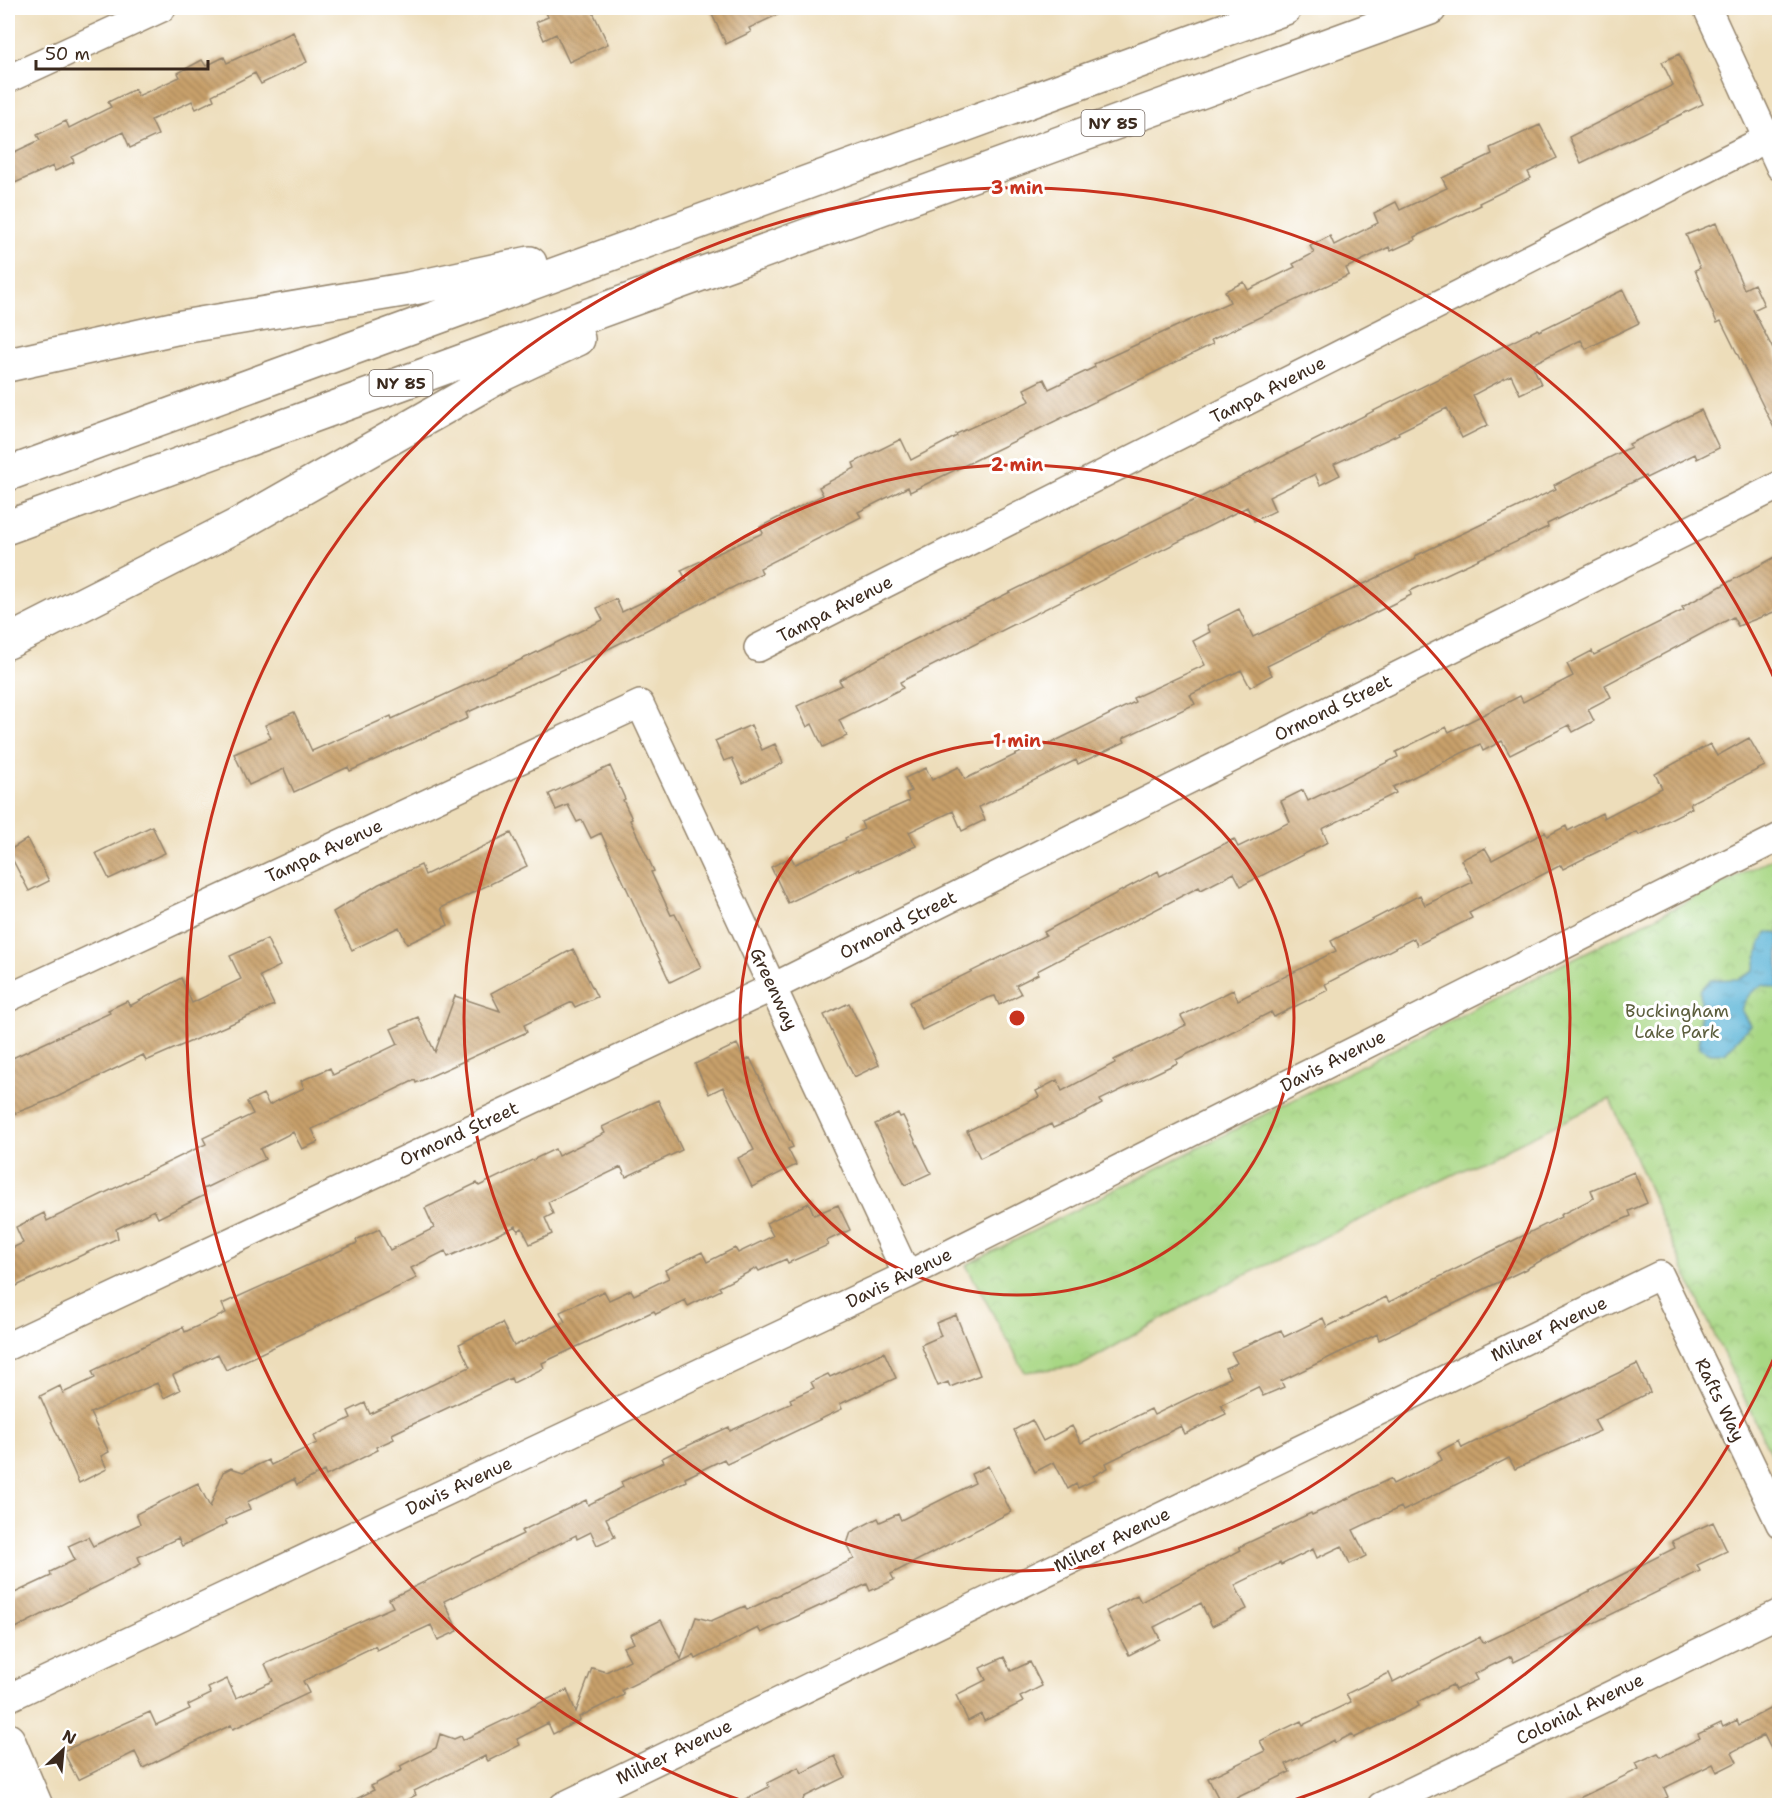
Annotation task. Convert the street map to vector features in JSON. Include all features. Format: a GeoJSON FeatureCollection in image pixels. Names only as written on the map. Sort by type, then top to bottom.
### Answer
{"type":"FeatureCollection","features":[{"type":"Feature","properties":{"kind":"main road","name":"NY 85"},"geometry":{"type":"LineString","coordinates":[[8,474],[1285,8]]}},
{"type":"Feature","properties":{"kind":"main road","name":"NY 85"},"geometry":{"type":"LineString","coordinates":[[8,527],[1430,8]]}},
{"type":"Feature","properties":{"kind":"main road"},"geometry":{"type":"LineString","coordinates":[[8,365],[176,328],[510,269],[729,210]]}},
{"type":"Feature","properties":{"kind":"main road"},"geometry":{"type":"LineString","coordinates":[[8,642],[238,525],[503,374],[795,239]]}},
{"type":"Feature","properties":{"kind":"main road"},"geometry":{"type":"LineString","coordinates":[[8,1740],[36,1806]]}},
{"type":"Feature","properties":{"kind":"street"},"geometry":{"type":"LineString","coordinates":[[8,79],[162,8]]}},
{"type":"Feature","properties":{"kind":"street"},"geometry":{"type":"LineString","coordinates":[[1707,8],[1774,135],[1779,166]]}},
{"type":"Feature","properties":{"kind":"street","name":"Tampa Avenue"},"geometry":{"type":"LineString","coordinates":[[758,648],[1774,135]]}},
{"type":"Feature","properties":{"kind":"street","name":"Ormond Street"},"geometry":{"type":"LineString","coordinates":[[8,1346],[773,987],[1779,485]]}},
{"type":"Feature","properties":{"kind":"street","name":"Tampa Avenue"},"geometry":{"type":"LineString","coordinates":[[8,998],[640,704]]}},
{"type":"Feature","properties":{"kind":"street","name":"Greenway"},"geometry":{"type":"LineString","coordinates":[[640,704],[907,1275]]}},
{"type":"Feature","properties":{"kind":"street","name":"Davis Avenue"},"geometry":{"type":"LineString","coordinates":[[8,1698],[907,1275],[1779,837]]}},
{"type":"Feature","properties":{"kind":"street","name":"Rafts Way"},"geometry":{"type":"LineString","coordinates":[[1660,1275],[1779,1524]]}},
{"type":"Feature","properties":{"kind":"street","name":"Milner Avenue"},"geometry":{"type":"LineString","coordinates":[[564,1806],[1660,1275]]}},
{"type":"Feature","properties":{"kind":"street","name":"Colonial Avenue"},"geometry":{"type":"LineString","coordinates":[[1381,1806],[1779,1613]]}},
{"type":"Feature","properties":{"kind":"green space","name":"Buckingham Lake Park"},"geometry":{"type":"Polygon","coordinates":[[[1779,855],[1779,1472],[1685,1272],[1610,1099],[1202,1296],[1080,1366],[1025,1372],[966,1265],[1779,855]]]}},
{"type":"Feature","properties":{"kind":"water"},"geometry":{"type":"Polygon","coordinates":[[[1768,932],[1779,934],[1779,989],[1763,985],[1749,995],[1741,1010],[1750,1025],[1725,1053],[1711,1053],[1700,1048],[1700,991],[1710,980],[1739,979],[1754,971],[1761,942],[1768,932]]]}},
{"type":"Feature","properties":{"kind":"building"},"geometry":{"type":"Polygon","coordinates":[[[544,8],[591,8],[608,44],[569,62],[556,34],[544,40],[536,22],[548,17],[544,8]]]}},
{"type":"Feature","properties":{"kind":"building"},"geometry":{"type":"Polygon","coordinates":[[[709,8],[792,8],[749,28],[751,32],[726,44],[709,8]]]}},
{"type":"Feature","properties":{"kind":"building"},"geometry":{"type":"Polygon","coordinates":[[[293,32],[307,62],[261,84],[255,73],[212,95],[214,100],[196,109],[192,101],[151,120],[158,135],[130,148],[123,132],[72,157],[74,162],[55,171],[53,166],[8,186],[8,155],[40,140],[37,135],[66,121],[69,128],[111,107],[108,102],[135,89],[138,96],[180,77],[178,73],[202,60],[206,66],[224,57],[227,63],[293,32]]]}},
{"type":"Feature","properties":{"kind":"building"},"geometry":{"type":"Polygon","coordinates":[[[1679,54],[1703,104],[1581,163],[1569,137],[1673,85],[1662,62],[1679,54]]]}},
{"type":"Feature","properties":{"kind":"building"},"geometry":{"type":"Polygon","coordinates":[[[1540,125],[1557,158],[1528,172],[1531,178],[1414,237],[1415,240],[1391,251],[1389,247],[1346,268],[1349,275],[1211,340],[1213,344],[910,492],[908,487],[858,512],[861,517],[760,568],[762,573],[600,653],[466,713],[468,718],[350,771],[348,767],[294,792],[284,769],[249,785],[234,754],[271,738],[265,725],[294,712],[312,751],[391,716],[392,719],[527,657],[603,620],[597,608],[616,599],[622,612],[687,581],[681,570],[763,533],[760,527],[823,495],[819,487],[855,468],[853,463],[901,439],[911,460],[957,436],[956,434],[1030,401],[1024,389],[1044,379],[1049,389],[1095,367],[1094,364],[1230,302],[1225,291],[1244,282],[1248,290],[1295,267],[1293,264],[1314,253],[1310,246],[1330,236],[1334,245],[1378,223],[1374,213],[1396,202],[1400,210],[1447,188],[1442,178],[1492,154],[1490,148],[1540,125]]]}},
{"type":"Feature","properties":{"kind":"building"},"geometry":{"type":"Polygon","coordinates":[[[1716,223],[1744,289],[1754,284],[1764,305],[1753,310],[1779,361],[1779,438],[1721,321],[1717,323],[1695,270],[1700,268],[1686,235],[1716,223]]]}},
{"type":"Feature","properties":{"kind":"building"},"geometry":{"type":"Polygon","coordinates":[[[1623,290],[1639,323],[1586,349],[1581,340],[1532,364],[1541,384],[1520,394],[1511,375],[1473,395],[1488,425],[1462,438],[1447,408],[1398,432],[1399,434],[1334,464],[1340,475],[1320,485],[1315,474],[1269,497],[1275,511],[1254,521],[1247,507],[900,682],[903,688],[839,720],[847,736],[823,747],[812,724],[807,727],[797,706],[842,685],[839,680],[906,644],[1538,329],[1539,331],[1623,290]]]}},
{"type":"Feature","properties":{"kind":"building"},"geometry":{"type":"Polygon","coordinates":[[[1701,410],[1719,448],[1697,459],[1695,454],[1646,478],[1645,476],[1547,524],[1548,527],[1410,591],[1411,595],[1267,666],[1272,675],[1250,687],[1241,670],[1190,695],[1195,704],[1123,738],[1125,742],[1078,764],[1076,760],[979,807],[985,820],[962,831],[953,811],[909,832],[916,846],[860,871],[859,869],[788,903],[771,867],[791,857],[795,864],[846,840],[845,838],[864,829],[861,822],[909,801],[906,793],[911,791],[905,778],[926,768],[932,780],[959,767],[965,779],[1040,743],[1043,747],[1135,702],[1133,698],[1205,665],[1193,641],[1210,632],[1207,625],[1239,609],[1253,637],[1556,489],[1554,485],[1631,447],[1629,444],[1701,410]]]}},
{"type":"Feature","properties":{"kind":"building"},"geometry":{"type":"Polygon","coordinates":[[[1779,555],[1779,610],[1738,626],[1733,617],[1605,685],[1611,697],[1588,709],[1594,721],[1573,732],[1569,725],[1510,755],[1502,741],[1483,751],[1480,744],[1393,787],[1396,793],[1322,829],[1328,842],[1241,886],[1234,873],[1201,890],[1199,887],[1037,971],[1038,974],[1016,985],[1021,994],[999,1005],[995,996],[987,998],[922,1030],[909,1002],[1046,935],[1044,932],[1158,871],[1160,876],[1234,839],[1238,847],[1290,822],[1281,801],[1303,790],[1308,801],[1398,757],[1396,752],[1446,727],[1449,732],[1520,696],[1523,702],[1573,676],[1567,664],[1592,651],[1594,655],[1684,610],[1682,607],[1779,555]]]}},
{"type":"Feature","properties":{"kind":"building"},"geometry":{"type":"Polygon","coordinates":[[[751,725],[762,750],[775,744],[783,763],[743,783],[732,758],[724,761],[715,741],[751,725]]]}},
{"type":"Feature","properties":{"kind":"building"},"geometry":{"type":"Polygon","coordinates":[[[1749,738],[1765,766],[1690,803],[1692,808],[1639,835],[1637,832],[1563,869],[1561,865],[1469,913],[1472,918],[1417,945],[1414,938],[1325,984],[1328,990],[1274,1017],[1271,1012],[1176,1060],[1177,1063],[1100,1100],[1102,1104],[1074,1119],[1053,1128],[1051,1124],[980,1158],[967,1131],[1039,1097],[1036,1091],[1057,1080],[1062,1091],[1115,1063],[1114,1060],[1186,1025],[1181,1016],[1233,990],[1238,1000],[1336,951],[1331,941],[1420,895],[1425,905],[1473,882],[1461,860],[1485,848],[1492,860],[1545,832],[1547,836],[1566,826],[1568,831],[1602,813],[1604,818],[1662,788],[1655,774],[1710,744],[1717,756],[1749,738]]]}},
{"type":"Feature","properties":{"kind":"building"},"geometry":{"type":"Polygon","coordinates":[[[610,766],[625,799],[623,800],[632,819],[630,820],[654,871],[651,872],[671,915],[675,914],[701,967],[670,982],[601,833],[591,838],[582,820],[577,822],[568,805],[556,810],[549,794],[610,766]]]}},
{"type":"Feature","properties":{"kind":"building"},"geometry":{"type":"Polygon","coordinates":[[[152,826],[165,853],[109,879],[96,853],[152,826]]]}},
{"type":"Feature","properties":{"kind":"building"},"geometry":{"type":"Polygon","coordinates":[[[511,833],[527,866],[441,908],[448,925],[407,944],[399,927],[352,950],[333,912],[379,884],[421,865],[425,875],[511,833]]]}},
{"type":"Feature","properties":{"kind":"building"},"geometry":{"type":"Polygon","coordinates":[[[27,839],[49,881],[29,891],[8,851],[27,839]]]}},
{"type":"Feature","properties":{"kind":"building"},"geometry":{"type":"Polygon","coordinates":[[[267,939],[280,966],[260,976],[274,1005],[146,1061],[143,1055],[57,1097],[8,1116],[8,1060],[110,1013],[108,1010],[127,1001],[130,1006],[181,978],[192,1003],[241,979],[230,956],[267,939]]]}},
{"type":"Feature","properties":{"kind":"building"},"geometry":{"type":"Polygon","coordinates":[[[573,949],[597,997],[575,1007],[572,1002],[524,1025],[527,1032],[416,1083],[415,1080],[312,1129],[318,1142],[302,1149],[293,1132],[260,1149],[265,1159],[203,1189],[205,1195],[158,1218],[154,1210],[116,1229],[118,1238],[8,1290],[8,1250],[23,1243],[16,1227],[44,1213],[47,1221],[206,1144],[203,1138],[253,1114],[247,1102],[263,1094],[269,1105],[304,1088],[301,1081],[330,1068],[333,1075],[398,1044],[391,1029],[418,1017],[435,1052],[455,996],[500,1011],[491,993],[573,949]]]}},
{"type":"Feature","properties":{"kind":"building"},"geometry":{"type":"Polygon","coordinates":[[[849,1003],[879,1065],[854,1077],[824,1015],[849,1003]]]}},
{"type":"Feature","properties":{"kind":"building"},"geometry":{"type":"Polygon","coordinates":[[[737,1044],[745,1061],[750,1058],[793,1147],[788,1149],[796,1165],[752,1187],[738,1158],[754,1150],[723,1087],[709,1094],[695,1064],[737,1044]]]}},
{"type":"Feature","properties":{"kind":"building"},"geometry":{"type":"Polygon","coordinates":[[[658,1100],[682,1150],[626,1177],[621,1167],[548,1202],[553,1214],[545,1218],[552,1234],[530,1244],[522,1228],[518,1231],[516,1226],[448,1257],[445,1251],[411,1268],[417,1278],[226,1370],[218,1354],[173,1375],[180,1390],[164,1398],[157,1383],[90,1413],[109,1452],[101,1456],[107,1469],[79,1483],[40,1396],[60,1386],[63,1393],[95,1378],[92,1371],[183,1327],[185,1332],[226,1313],[222,1304],[357,1243],[356,1240],[379,1229],[390,1250],[434,1228],[425,1208],[477,1183],[479,1186],[555,1149],[558,1156],[605,1133],[602,1127],[658,1100]]]}},
{"type":"Feature","properties":{"kind":"building"},"geometry":{"type":"Polygon","coordinates":[[[898,1113],[900,1117],[903,1116],[931,1173],[905,1185],[875,1124],[898,1113]]]}},
{"type":"Feature","properties":{"kind":"building"},"geometry":{"type":"Polygon","coordinates":[[[1634,1172],[1647,1203],[1629,1211],[1631,1216],[1586,1235],[1526,1269],[1379,1340],[1377,1334],[1281,1381],[1284,1387],[1263,1396],[1258,1387],[1221,1405],[1226,1414],[1185,1434],[1181,1426],[1106,1463],[1108,1468],[1093,1476],[1095,1480],[1078,1488],[1076,1484],[1068,1489],[1054,1462],[1035,1472],[1014,1430],[1032,1420],[1043,1441],[1072,1426],[1081,1443],[1151,1409],[1154,1415],[1230,1378],[1225,1368],[1237,1363],[1231,1352],[1281,1330],[1284,1337],[1323,1318],[1327,1327],[1386,1297],[1389,1302],[1561,1217],[1560,1215],[1594,1198],[1591,1190],[1634,1172]]]}},
{"type":"Feature","properties":{"kind":"building"},"geometry":{"type":"Polygon","coordinates":[[[809,1203],[814,1215],[838,1205],[850,1230],[826,1241],[828,1245],[788,1263],[786,1259],[759,1271],[757,1268],[719,1287],[721,1290],[688,1306],[685,1300],[656,1314],[654,1311],[542,1363],[544,1368],[513,1383],[511,1378],[392,1434],[394,1439],[376,1447],[378,1450],[326,1476],[324,1471],[297,1485],[294,1479],[247,1502],[250,1509],[225,1520],[227,1524],[182,1546],[178,1538],[138,1557],[141,1564],[8,1632],[8,1596],[51,1576],[50,1572],[75,1560],[68,1546],[88,1537],[93,1546],[140,1524],[136,1514],[198,1483],[210,1507],[223,1472],[231,1468],[243,1472],[268,1460],[271,1465],[317,1443],[314,1436],[351,1418],[348,1411],[365,1403],[370,1414],[470,1367],[459,1344],[502,1323],[514,1346],[565,1322],[560,1312],[604,1291],[609,1300],[631,1290],[634,1295],[669,1278],[665,1270],[702,1252],[707,1262],[735,1248],[738,1253],[773,1236],[766,1223],[809,1203]]]}},
{"type":"Feature","properties":{"kind":"building"},"geometry":{"type":"Polygon","coordinates":[[[956,1315],[980,1375],[950,1387],[948,1382],[938,1386],[921,1345],[941,1336],[936,1323],[956,1315]]]}},
{"type":"Feature","properties":{"kind":"building"},"geometry":{"type":"Polygon","coordinates":[[[884,1352],[896,1378],[840,1404],[842,1409],[727,1464],[724,1459],[685,1478],[686,1481],[606,1518],[615,1537],[597,1545],[591,1532],[577,1539],[576,1535],[444,1601],[458,1631],[438,1640],[431,1625],[377,1650],[375,1646],[303,1681],[309,1693],[233,1729],[231,1725],[143,1768],[135,1752],[78,1780],[63,1751],[150,1712],[156,1725],[190,1709],[188,1705],[211,1694],[208,1688],[227,1679],[236,1698],[273,1681],[265,1664],[393,1607],[389,1599],[523,1534],[521,1531],[586,1500],[588,1505],[623,1487],[621,1482],[664,1462],[662,1458],[729,1427],[730,1431],[792,1403],[790,1399],[814,1388],[811,1382],[828,1374],[830,1377],[884,1352]]]}},
{"type":"Feature","properties":{"kind":"building"},"geometry":{"type":"Polygon","coordinates":[[[1637,1364],[1650,1392],[1594,1420],[1600,1431],[1515,1469],[1509,1458],[1403,1511],[1401,1507],[1353,1530],[1366,1556],[1350,1564],[1342,1546],[1317,1558],[1313,1549],[1235,1585],[1247,1609],[1212,1626],[1201,1603],[1154,1627],[1160,1639],[1129,1655],[1106,1611],[1137,1595],[1141,1602],[1241,1550],[1239,1547],[1311,1513],[1312,1515],[1390,1479],[1393,1484],[1442,1460],[1438,1452],[1459,1441],[1462,1448],[1637,1364]]]}},
{"type":"Feature","properties":{"kind":"building"},"geometry":{"type":"Polygon","coordinates":[[[988,1466],[1011,1512],[891,1574],[894,1580],[870,1591],[867,1584],[761,1633],[758,1628],[696,1659],[694,1655],[622,1690],[624,1695],[579,1717],[580,1720],[553,1734],[548,1723],[517,1739],[520,1745],[488,1761],[485,1756],[414,1791],[416,1795],[395,1806],[342,1806],[374,1790],[371,1786],[402,1770],[400,1766],[436,1748],[440,1734],[454,1739],[461,1736],[463,1740],[567,1690],[576,1712],[592,1668],[606,1672],[630,1660],[623,1647],[634,1643],[630,1635],[661,1620],[681,1659],[696,1617],[711,1621],[745,1606],[747,1610],[854,1559],[847,1544],[851,1532],[878,1518],[880,1522],[898,1514],[901,1520],[975,1483],[971,1474],[988,1466]]]}},
{"type":"Feature","properties":{"kind":"building"},"geometry":{"type":"Polygon","coordinates":[[[1713,1522],[1727,1551],[1697,1565],[1700,1571],[1514,1662],[1511,1656],[1474,1674],[1477,1680],[1455,1690],[1452,1685],[1417,1702],[1419,1706],[1354,1738],[1352,1734],[1335,1743],[1334,1740],[1286,1764],[1290,1772],[1222,1805],[1208,1778],[1265,1751],[1260,1741],[1301,1721],[1303,1725],[1351,1702],[1346,1694],[1389,1673],[1393,1682],[1480,1637],[1483,1643],[1560,1606],[1675,1548],[1672,1541],[1713,1522]]]}},
{"type":"Feature","properties":{"kind":"building"},"geometry":{"type":"Polygon","coordinates":[[[1004,1657],[1011,1671],[1030,1662],[1042,1686],[1020,1697],[1023,1702],[984,1721],[981,1714],[968,1721],[956,1695],[986,1680],[980,1668],[1004,1657]]]}},
{"type":"Feature","properties":{"kind":"building"},"geometry":{"type":"Polygon","coordinates":[[[1779,1704],[1779,1765],[1764,1735],[1732,1752],[1737,1762],[1717,1772],[1713,1764],[1664,1788],[1668,1797],[1652,1806],[1563,1806],[1639,1769],[1636,1763],[1658,1753],[1661,1757],[1700,1738],[1698,1734],[1721,1723],[1723,1727],[1737,1720],[1739,1725],[1779,1704]]]}},
{"type":"Feature","properties":{"kind":"building"},"geometry":{"type":"Polygon","coordinates":[[[835,1756],[845,1777],[804,1797],[801,1806],[732,1806],[769,1787],[767,1783],[799,1767],[802,1773],[835,1756]]]}}]}
